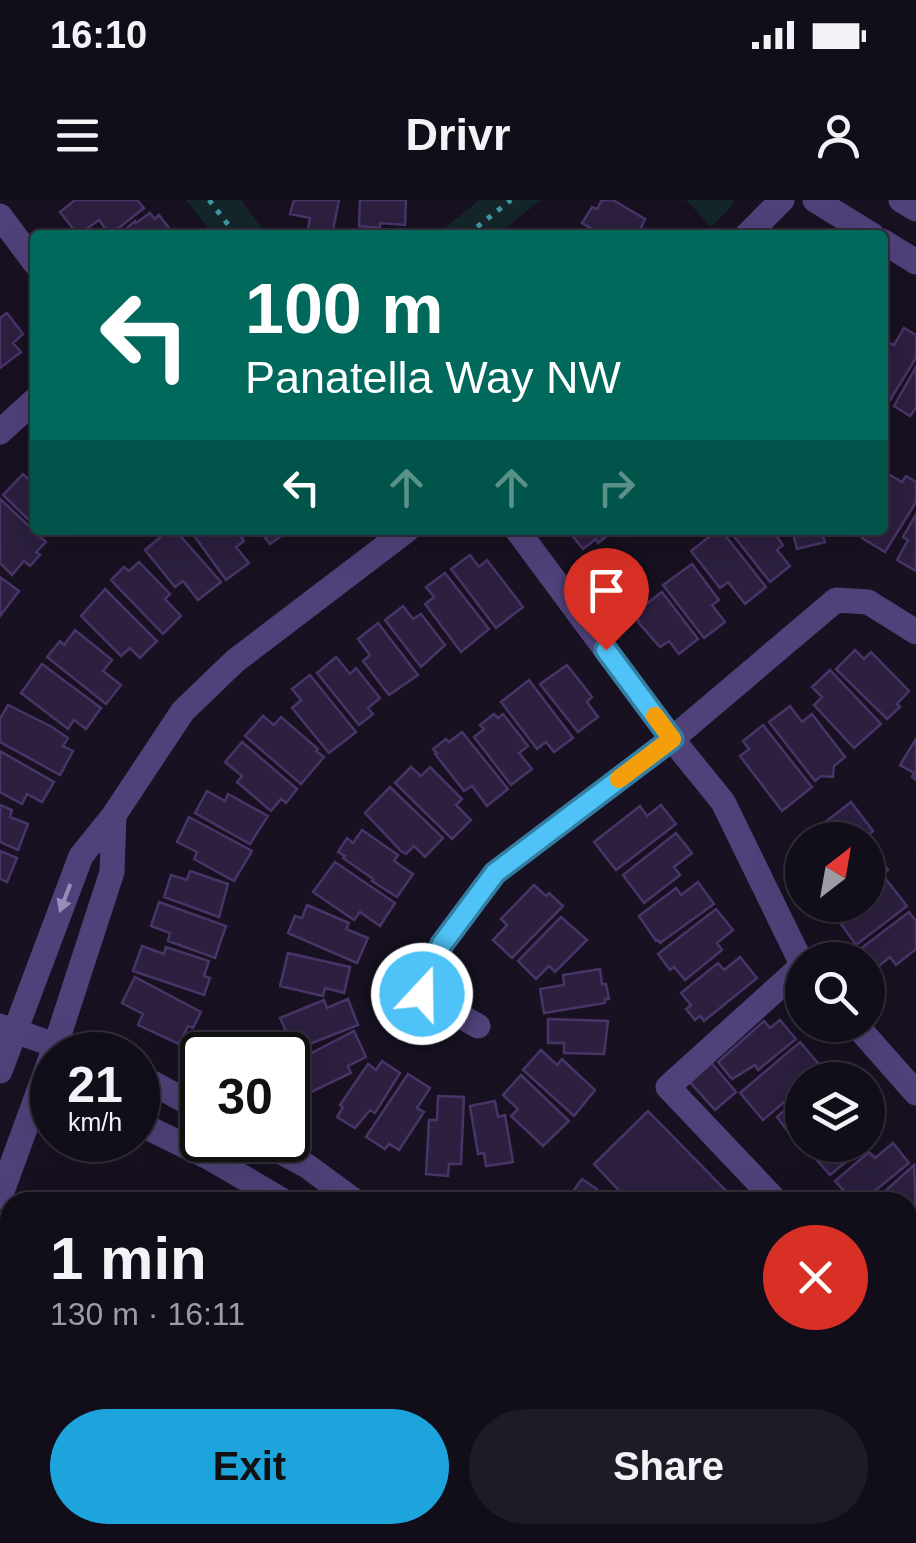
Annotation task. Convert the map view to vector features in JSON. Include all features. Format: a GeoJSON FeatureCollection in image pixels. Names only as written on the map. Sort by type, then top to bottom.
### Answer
{"type":"FeatureCollection","features":[{"type":"Feature","properties":{"kind":"street"},"geometry":{"type":"LineString","coordinates":[[752,230],[782,200]]}},
{"type":"Feature","properties":{"kind":"street"},"geometry":{"type":"LineString","coordinates":[[815,200],[864,230]]}},
{"type":"Feature","properties":{"kind":"street"},"geometry":{"type":"LineString","coordinates":[[901,200],[916,209]]}},
{"type":"Feature","properties":{"kind":"street"},"geometry":{"type":"LineString","coordinates":[[0,216],[30,256]]}},
{"type":"Feature","properties":{"kind":"street"},"geometry":{"type":"LineString","coordinates":[[888,245],[916,262]]}},
{"type":"Feature","properties":{"kind":"street"},"geometry":{"type":"LineString","coordinates":[[0,432],[30,405]]}},
{"type":"Feature","properties":{"kind":"street"},"geometry":{"type":"LineString","coordinates":[[30,1081],[0,1070],[8,1028],[81,856],[114,815],[183,712],[235,661],[399,535]]}},
{"type":"Feature","properties":{"kind":"street"},"geometry":{"type":"LineString","coordinates":[[520,535],[723,802],[791,942]]}},
{"type":"Feature","properties":{"kind":"street"},"geometry":{"type":"LineString","coordinates":[[478,1026],[422,994],[442,944],[495,873],[672,739],[836,600],[868,602],[916,632]]}},
{"type":"Feature","properties":{"kind":"street"},"geometry":{"type":"LineString","coordinates":[[60,1032],[112,872],[114,815]]}},
{"type":"Feature","properties":{"kind":"street"},"geometry":{"type":"LineString","coordinates":[[768,1192],[668,1087],[785,980]]}},
{"type":"Feature","properties":{"kind":"street"},"geometry":{"type":"LineString","coordinates":[[871,1042],[916,1093]]}},
{"type":"Feature","properties":{"kind":"street"},"geometry":{"type":"LineString","coordinates":[[2,1192],[30,1127]]}},
{"type":"Feature","properties":{"kind":"street"},"geometry":{"type":"LineString","coordinates":[[160,1134],[268,1192]]}},
{"type":"Feature","properties":{"kind":"street"},"geometry":{"type":"LineString","coordinates":[[299,1162],[342,1192]]}},
{"type":"Feature","properties":{"kind":"path"},"geometry":{"type":"LineString","coordinates":[[209,200],[232,230]]}},
{"type":"Feature","properties":{"kind":"path"},"geometry":{"type":"LineString","coordinates":[[472,230],[511,200]]}},
{"type":"Feature","properties":{"kind":"shaded area"},"geometry":{"type":"Polygon","coordinates":[[[186,200],[241,200],[263,230],[210,230],[186,200]]]}},
{"type":"Feature","properties":{"kind":"shaded area"},"geometry":{"type":"Polygon","coordinates":[[[479,200],[541,200],[503,230],[442,230],[479,200]]]}},
{"type":"Feature","properties":{"kind":"shaded area"},"geometry":{"type":"Polygon","coordinates":[[[686,200],[735,200],[711,227],[686,200]]]}},
{"type":"Feature","properties":{"kind":"building"},"geometry":{"type":"Polygon","coordinates":[[[75,200],[137,200],[144,208],[116,230],[106,230],[99,220],[85,230],[74,230],[60,212],[75,200]]]}},
{"type":"Feature","properties":{"kind":"building"},"geometry":{"type":"Polygon","coordinates":[[[294,200],[339,200],[333,230],[308,229],[310,218],[290,214],[294,200]]]}},
{"type":"Feature","properties":{"kind":"building"},"geometry":{"type":"Polygon","coordinates":[[[360,200],[406,200],[405,225],[359,226],[360,200]]]}},
{"type":"Feature","properties":{"kind":"building"},"geometry":{"type":"Polygon","coordinates":[[[602,200],[613,200],[645,219],[641,228],[644,230],[594,230],[582,223],[592,207],[597,209],[602,200]]]}},
{"type":"Feature","properties":{"kind":"building"},"geometry":{"type":"Polygon","coordinates":[[[150,213],[155,219],[159,215],[170,230],[125,230],[150,213]]]}},
{"type":"Feature","properties":{"kind":"building"},"geometry":{"type":"Polygon","coordinates":[[[7,313],[23,334],[13,343],[21,352],[0,368],[0,318],[7,313]]]}},
{"type":"Feature","properties":{"kind":"building"},"geometry":{"type":"Polygon","coordinates":[[[904,328],[916,335],[916,358],[890,400],[888,342],[894,345],[904,328]]]}},
{"type":"Feature","properties":{"kind":"building"},"geometry":{"type":"Polygon","coordinates":[[[916,367],[916,408],[910,416],[894,406],[916,367]]]}},
{"type":"Feature","properties":{"kind":"building"},"geometry":{"type":"Polygon","coordinates":[[[23,474],[30,481],[30,521],[3,495],[23,474]]]}},
{"type":"Feature","properties":{"kind":"building"},"geometry":{"type":"Polygon","coordinates":[[[890,475],[902,482],[906,476],[916,482],[916,502],[885,552],[862,538],[888,535],[890,475]]]}},
{"type":"Feature","properties":{"kind":"building"},"geometry":{"type":"Polygon","coordinates":[[[0,499],[30,527],[30,535],[39,535],[46,542],[30,566],[24,561],[12,575],[0,563],[0,499]]]}},
{"type":"Feature","properties":{"kind":"building"},"geometry":{"type":"Polygon","coordinates":[[[916,514],[916,571],[897,560],[908,540],[903,537],[916,514]]]}},
{"type":"Feature","properties":{"kind":"building"},"geometry":{"type":"Polygon","coordinates":[[[163,535],[179,535],[221,582],[198,600],[183,581],[175,587],[145,550],[163,535]]]}},
{"type":"Feature","properties":{"kind":"building"},"geometry":{"type":"Polygon","coordinates":[[[194,535],[240,535],[244,541],[236,547],[249,563],[226,580],[194,535]]]}},
{"type":"Feature","properties":{"kind":"building"},"geometry":{"type":"Polygon","coordinates":[[[263,535],[282,535],[270,544],[263,535]]]}},
{"type":"Feature","properties":{"kind":"building"},"geometry":{"type":"Polygon","coordinates":[[[572,535],[608,535],[598,543],[596,539],[583,549],[572,535]]]}},
{"type":"Feature","properties":{"kind":"building"},"geometry":{"type":"Polygon","coordinates":[[[712,535],[725,535],[766,587],[745,604],[728,582],[720,588],[691,551],[712,535]]]}},
{"type":"Feature","properties":{"kind":"building"},"geometry":{"type":"Polygon","coordinates":[[[733,535],[776,535],[783,545],[777,550],[790,566],[770,582],[733,535]]]}},
{"type":"Feature","properties":{"kind":"building"},"geometry":{"type":"Polygon","coordinates":[[[793,535],[823,535],[825,542],[797,549],[793,535]]]}},
{"type":"Feature","properties":{"kind":"building"},"geometry":{"type":"Polygon","coordinates":[[[470,555],[479,567],[487,560],[523,607],[496,628],[451,569],[470,555]]]}},
{"type":"Feature","properties":{"kind":"building"},"geometry":{"type":"Polygon","coordinates":[[[139,562],[170,594],[165,599],[181,616],[163,634],[111,580],[124,567],[129,571],[139,562]]]}},
{"type":"Feature","properties":{"kind":"building"},"geometry":{"type":"Polygon","coordinates":[[[692,564],[719,600],[712,605],[725,622],[704,638],[663,585],[692,564]]]}},
{"type":"Feature","properties":{"kind":"building"},"geometry":{"type":"Polygon","coordinates":[[[445,573],[489,629],[461,652],[425,604],[434,597],[426,587],[445,573]]]}},
{"type":"Feature","properties":{"kind":"building"},"geometry":{"type":"Polygon","coordinates":[[[0,577],[19,591],[0,616],[0,577]]]}},
{"type":"Feature","properties":{"kind":"building"},"geometry":{"type":"Polygon","coordinates":[[[105,589],[157,641],[140,658],[130,648],[121,656],[81,616],[105,589]]]}},
{"type":"Feature","properties":{"kind":"building"},"geometry":{"type":"Polygon","coordinates":[[[662,592],[698,639],[679,654],[669,641],[660,647],[633,614],[662,592]]]}},
{"type":"Feature","properties":{"kind":"building"},"geometry":{"type":"Polygon","coordinates":[[[403,606],[413,619],[421,614],[445,645],[421,667],[385,620],[403,606]]]}},
{"type":"Feature","properties":{"kind":"building"},"geometry":{"type":"Polygon","coordinates":[[[378,623],[418,675],[389,695],[363,661],[370,655],[358,639],[378,623]]]}},
{"type":"Feature","properties":{"kind":"building"},"geometry":{"type":"Polygon","coordinates":[[[75,630],[112,660],[103,671],[121,685],[106,704],[47,657],[60,641],[64,645],[75,630]]]}},
{"type":"Feature","properties":{"kind":"building"},"geometry":{"type":"Polygon","coordinates":[[[855,650],[864,659],[871,652],[909,691],[887,719],[836,669],[855,650]]]}},
{"type":"Feature","properties":{"kind":"building"},"geometry":{"type":"Polygon","coordinates":[[[336,657],[350,674],[356,668],[380,698],[368,708],[373,714],[359,725],[317,673],[336,657]]]}},
{"type":"Feature","properties":{"kind":"building"},"geometry":{"type":"Polygon","coordinates":[[[42,664],[101,708],[86,729],[74,720],[68,729],[21,693],[42,664]]]}},
{"type":"Feature","properties":{"kind":"building"},"geometry":{"type":"Polygon","coordinates":[[[567,665],[592,697],[587,702],[598,717],[578,732],[540,684],[567,665]]]}},
{"type":"Feature","properties":{"kind":"building"},"geometry":{"type":"Polygon","coordinates":[[[830,670],[881,724],[854,748],[814,705],[822,697],[812,687],[830,670]]]}},
{"type":"Feature","properties":{"kind":"building"},"geometry":{"type":"Polygon","coordinates":[[[310,675],[356,732],[329,753],[292,708],[301,700],[292,689],[310,675]]]}},
{"type":"Feature","properties":{"kind":"building"},"geometry":{"type":"Polygon","coordinates":[[[529,680],[573,738],[554,752],[546,742],[537,749],[501,702],[529,680]]]}},
{"type":"Feature","properties":{"kind":"building"},"geometry":{"type":"Polygon","coordinates":[[[8,705],[68,738],[63,746],[73,751],[60,775],[0,742],[0,719],[8,705]]]}},
{"type":"Feature","properties":{"kind":"building"},"geometry":{"type":"Polygon","coordinates":[[[790,706],[802,722],[812,714],[845,757],[834,766],[833,777],[821,776],[815,781],[769,722],[790,706]]]}},
{"type":"Feature","properties":{"kind":"building"},"geometry":{"type":"Polygon","coordinates":[[[494,714],[498,718],[503,714],[528,746],[519,753],[532,769],[511,785],[474,737],[484,729],[480,725],[494,714]]]}},
{"type":"Feature","properties":{"kind":"building"},"geometry":{"type":"Polygon","coordinates":[[[263,716],[274,725],[281,717],[324,757],[301,784],[245,736],[263,716]]]}},
{"type":"Feature","properties":{"kind":"building"},"geometry":{"type":"Polygon","coordinates":[[[763,725],[812,787],[782,811],[740,756],[749,749],[743,741],[763,725]]]}},
{"type":"Feature","properties":{"kind":"building"},"geometry":{"type":"Polygon","coordinates":[[[462,732],[508,789],[487,806],[472,786],[464,791],[433,749],[462,732]]]}},
{"type":"Feature","properties":{"kind":"building"},"geometry":{"type":"Polygon","coordinates":[[[916,739],[916,780],[912,777],[914,773],[900,765],[916,739]]]}},
{"type":"Feature","properties":{"kind":"building"},"geometry":{"type":"Polygon","coordinates":[[[242,742],[297,789],[286,803],[281,799],[271,811],[237,782],[242,776],[225,762],[242,742]]]}},
{"type":"Feature","properties":{"kind":"building"},"geometry":{"type":"Polygon","coordinates":[[[0,751],[54,782],[42,802],[27,794],[22,804],[0,792],[0,751]]]}},
{"type":"Feature","properties":{"kind":"building"},"geometry":{"type":"Polygon","coordinates":[[[411,767],[421,776],[430,767],[462,799],[456,805],[471,820],[452,839],[395,783],[411,767]]]}},
{"type":"Feature","properties":{"kind":"building"},"geometry":{"type":"Polygon","coordinates":[[[390,787],[443,838],[425,857],[414,846],[406,854],[401,851],[365,813],[390,787]]]}},
{"type":"Feature","properties":{"kind":"building"},"geometry":{"type":"Polygon","coordinates":[[[207,791],[225,801],[228,794],[268,816],[250,844],[195,813],[207,791]]]}},
{"type":"Feature","properties":{"kind":"building"},"geometry":{"type":"Polygon","coordinates":[[[851,802],[866,822],[825,822],[851,802]]]}},
{"type":"Feature","properties":{"kind":"building"},"geometry":{"type":"Polygon","coordinates":[[[0,805],[12,810],[10,817],[28,824],[18,850],[0,842],[0,805]]]}},
{"type":"Feature","properties":{"kind":"building"},"geometry":{"type":"Polygon","coordinates":[[[661,805],[676,824],[616,870],[594,842],[640,806],[647,816],[661,805]]]}},
{"type":"Feature","properties":{"kind":"building"},"geometry":{"type":"Polygon","coordinates":[[[189,817],[252,851],[234,881],[194,859],[197,852],[177,842],[189,817]]]}},
{"type":"Feature","properties":{"kind":"building"},"geometry":{"type":"Polygon","coordinates":[[[362,830],[398,855],[394,861],[413,874],[397,897],[338,852],[347,838],[353,843],[362,830]]]}},
{"type":"Feature","properties":{"kind":"building"},"geometry":{"type":"Polygon","coordinates":[[[676,833],[692,853],[674,867],[680,875],[644,903],[623,875],[676,833]]]}},
{"type":"Feature","properties":{"kind":"building"},"geometry":{"type":"Polygon","coordinates":[[[0,851],[17,858],[7,882],[0,879],[0,851]]]}},
{"type":"Feature","properties":{"kind":"building"},"geometry":{"type":"Polygon","coordinates":[[[335,862],[395,903],[380,926],[360,912],[354,920],[313,892],[335,862]]]}},
{"type":"Feature","properties":{"kind":"building"},"geometry":{"type":"Polygon","coordinates":[[[190,871],[228,884],[219,917],[164,897],[171,875],[187,880],[190,871]]]}},
{"type":"Feature","properties":{"kind":"building"},"geometry":{"type":"Polygon","coordinates":[[[885,878],[907,906],[860,942],[854,942],[841,924],[885,922],[885,878]]]}},
{"type":"Feature","properties":{"kind":"building"},"geometry":{"type":"Polygon","coordinates":[[[698,882],[714,904],[660,943],[656,941],[639,916],[676,888],[681,895],[698,882]]]}},
{"type":"Feature","properties":{"kind":"building"},"geometry":{"type":"Polygon","coordinates":[[[534,885],[563,906],[512,958],[493,940],[507,925],[501,919],[534,885]]]}},
{"type":"Feature","properties":{"kind":"building"},"geometry":{"type":"Polygon","coordinates":[[[159,902],[226,926],[215,958],[168,941],[170,933],[151,926],[159,902]]]}},
{"type":"Feature","properties":{"kind":"building"},"geometry":{"type":"Polygon","coordinates":[[[307,905],[349,923],[346,929],[368,938],[357,963],[288,933],[295,916],[302,918],[307,905]]]}},
{"type":"Feature","properties":{"kind":"building"},"geometry":{"type":"Polygon","coordinates":[[[716,909],[733,930],[717,943],[722,950],[685,980],[674,967],[670,970],[658,954],[716,909]]]}},
{"type":"Feature","properties":{"kind":"building"},"geometry":{"type":"Polygon","coordinates":[[[909,912],[916,921],[916,949],[896,965],[890,957],[885,961],[885,942],[870,942],[909,912]]]}},
{"type":"Feature","properties":{"kind":"building"},"geometry":{"type":"Polygon","coordinates":[[[561,917],[587,940],[555,972],[549,966],[536,979],[518,961],[561,917]]]}},
{"type":"Feature","properties":{"kind":"building"},"geometry":{"type":"Polygon","coordinates":[[[142,946],[164,954],[166,947],[209,961],[204,976],[210,978],[204,995],[133,971],[142,946]]]}},
{"type":"Feature","properties":{"kind":"building"},"geometry":{"type":"Polygon","coordinates":[[[288,953],[350,967],[344,993],[325,988],[323,996],[280,986],[288,953]]]}},
{"type":"Feature","properties":{"kind":"building"},"geometry":{"type":"Polygon","coordinates":[[[740,957],[757,978],[704,1021],[700,1016],[695,1020],[686,1009],[691,1005],[681,993],[718,963],[724,970],[740,957]]]}},
{"type":"Feature","properties":{"kind":"building"},"geometry":{"type":"Polygon","coordinates":[[[600,969],[609,999],[605,1003],[544,1013],[540,989],[564,985],[563,975],[600,969]]]}},
{"type":"Feature","properties":{"kind":"building"},"geometry":{"type":"Polygon","coordinates":[[[135,977],[201,1012],[193,1028],[188,1026],[180,1032],[179,1044],[138,1025],[143,1014],[122,1003],[135,977]]]}},
{"type":"Feature","properties":{"kind":"building"},"geometry":{"type":"Polygon","coordinates":[[[348,999],[358,1025],[310,1044],[310,1032],[284,1032],[280,1018],[324,1000],[327,1008],[348,999]]]}},
{"type":"Feature","properties":{"kind":"building"},"geometry":{"type":"Polygon","coordinates":[[[548,1019],[608,1021],[604,1054],[564,1053],[564,1043],[548,1043],[548,1019]]]}},
{"type":"Feature","properties":{"kind":"building"},"geometry":{"type":"Polygon","coordinates":[[[780,1020],[785,1026],[785,1042],[792,1042],[758,1070],[755,1065],[732,1079],[718,1062],[764,1021],[770,1028],[780,1020]]]}},
{"type":"Feature","properties":{"kind":"building"},"geometry":{"type":"Polygon","coordinates":[[[354,1031],[366,1057],[348,1066],[351,1073],[311,1092],[310,1054],[354,1031]]]}},
{"type":"Feature","properties":{"kind":"building"},"geometry":{"type":"Polygon","coordinates":[[[800,1042],[817,1062],[785,1062],[785,1101],[763,1120],[740,1093],[800,1042]]]}},
{"type":"Feature","properties":{"kind":"building"},"geometry":{"type":"Polygon","coordinates":[[[541,1050],[557,1065],[562,1059],[595,1090],[574,1116],[523,1070],[541,1050]]]}},
{"type":"Feature","properties":{"kind":"building"},"geometry":{"type":"Polygon","coordinates":[[[382,1061],[400,1073],[375,1113],[370,1110],[355,1128],[337,1117],[343,1107],[340,1105],[368,1064],[376,1070],[382,1061]]]}},
{"type":"Feature","properties":{"kind":"building"},"geometry":{"type":"Polygon","coordinates":[[[710,1061],[736,1092],[715,1110],[688,1080],[710,1061]]]}},
{"type":"Feature","properties":{"kind":"building"},"geometry":{"type":"Polygon","coordinates":[[[408,1074],[430,1088],[417,1108],[424,1112],[399,1150],[389,1144],[385,1149],[366,1137],[408,1074]]]}},
{"type":"Feature","properties":{"kind":"building"},"geometry":{"type":"Polygon","coordinates":[[[521,1075],[569,1121],[543,1146],[511,1116],[518,1109],[503,1095],[521,1075]]]}},
{"type":"Feature","properties":{"kind":"building"},"geometry":{"type":"Polygon","coordinates":[[[438,1096],[464,1097],[461,1164],[449,1164],[448,1176],[426,1174],[429,1120],[437,1120],[438,1096]]]}},
{"type":"Feature","properties":{"kind":"building"},"geometry":{"type":"Polygon","coordinates":[[[495,1101],[498,1117],[505,1115],[513,1162],[486,1166],[484,1153],[478,1154],[470,1106],[495,1101]]]}},
{"type":"Feature","properties":{"kind":"building"},"geometry":{"type":"Polygon","coordinates":[[[785,1110],[785,1128],[777,1117],[785,1110]]]}},
{"type":"Feature","properties":{"kind":"building"},"geometry":{"type":"Polygon","coordinates":[[[648,1111],[727,1192],[621,1192],[594,1164],[648,1111]]]}},
{"type":"Feature","properties":{"kind":"building"},"geometry":{"type":"Polygon","coordinates":[[[893,1143],[909,1163],[873,1192],[845,1192],[835,1181],[857,1162],[885,1162],[885,1150],[893,1143]]]}},
{"type":"Feature","properties":{"kind":"building"},"geometry":{"type":"Polygon","coordinates":[[[818,1162],[846,1162],[830,1175],[818,1162]]]}},
{"type":"Feature","properties":{"kind":"building"},"geometry":{"type":"Polygon","coordinates":[[[914,1165],[915,1192],[884,1192],[914,1165]]]}},
{"type":"Feature","properties":{"kind":"building"},"geometry":{"type":"Polygon","coordinates":[[[582,1179],[597,1189],[595,1192],[574,1190],[582,1179]]]}},
{"type":"Feature","properties":{"kind":"slow traffic"},"geometry":{"type":"LineString","coordinates":[[619,779],[672,739],[655,716]]}},
{"type":"Feature","properties":{"kind":"route"},"geometry":{"type":"LineString","coordinates":[[422,994],[442,944],[495,873],[672,739],[606,650]]}}]}
